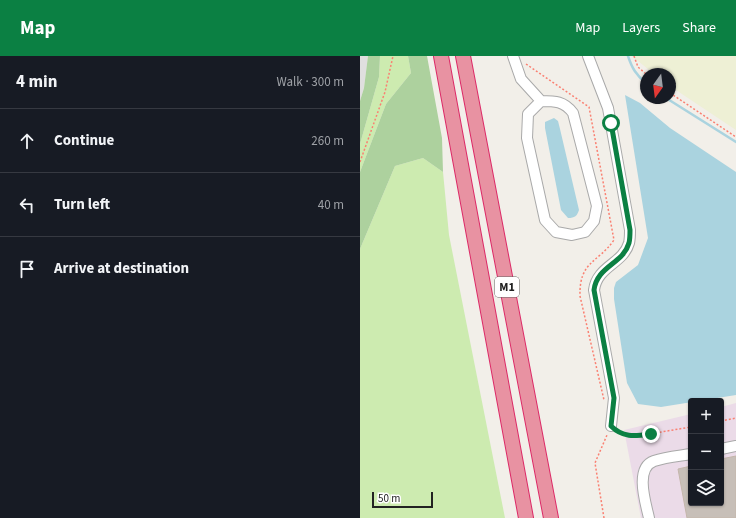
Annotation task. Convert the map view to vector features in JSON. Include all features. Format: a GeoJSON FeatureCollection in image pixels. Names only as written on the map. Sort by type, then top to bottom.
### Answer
{"type":"FeatureCollection","features":[{"type":"Feature","properties":{"kind":"highway","name":"M1"},"geometry":{"type":"LineString","coordinates":[[441,56],[526,518]]}},
{"type":"Feature","properties":{"kind":"highway","name":"M1"},"geometry":{"type":"LineString","coordinates":[[463,56],[551,518]]}},
{"type":"Feature","properties":{"kind":"lane"},"geometry":{"type":"LineString","coordinates":[[513,56],[522,79],[541,101],[558,101],[567,105],[573,113],[597,206],[594,221],[585,232],[572,234],[556,232],[546,220],[527,138],[528,114],[541,101]]}},
{"type":"Feature","properties":{"kind":"lane"},"geometry":{"type":"LineString","coordinates":[[588,56],[608,108],[630,230],[629,243],[622,256],[603,271],[595,280],[594,290],[614,398],[611,426]]}},
{"type":"Feature","properties":{"kind":"lane"},"geometry":{"type":"LineString","coordinates":[[724,448],[736,446]]}},
{"type":"Feature","properties":{"kind":"lane"},"geometry":{"type":"LineString","coordinates":[[649,518],[643,487],[644,471],[652,461],[688,455]]}},
{"type":"Feature","properties":{"kind":"path"},"geometry":{"type":"LineString","coordinates":[[360,162],[384,92],[393,56]]}},
{"type":"Feature","properties":{"kind":"path"},"geometry":{"type":"LineString","coordinates":[[634,56],[640,68]]}},
{"type":"Feature","properties":{"kind":"path"},"geometry":{"type":"LineString","coordinates":[[676,97],[736,137]]}},
{"type":"Feature","properties":{"kind":"path"},"geometry":{"type":"LineString","coordinates":[[724,420],[736,418]]}},
{"type":"Feature","properties":{"kind":"path"},"geometry":{"type":"LineString","coordinates":[[604,518],[595,463],[611,426],[619,433],[637,436],[688,428]]}},
{"type":"Feature","properties":{"kind":"shaded area"},"geometry":{"type":"Polygon","coordinates":[[[360,56],[368,56],[364,88],[360,101],[360,56]]]}},
{"type":"Feature","properties":{"kind":"shaded area"},"geometry":{"type":"Polygon","coordinates":[[[736,403],[736,518],[641,518],[624,430],[688,415],[688,506],[724,506],[724,406],[736,403]]]}},
{"type":"Feature","properties":{"kind":"green space"},"geometry":{"type":"Polygon","coordinates":[[[368,56],[380,56],[379,77],[360,144],[360,101],[364,88],[368,56]]]}},
{"type":"Feature","properties":{"kind":"green space"},"geometry":{"type":"Polygon","coordinates":[[[380,56],[408,56],[411,73],[386,104],[360,172],[360,144],[379,77],[380,56]]]}},
{"type":"Feature","properties":{"kind":"green space"},"geometry":{"type":"Polygon","coordinates":[[[408,56],[427,56],[442,138],[443,172],[423,158],[395,166],[360,249],[360,172],[386,104],[411,73],[408,56]]]}},
{"type":"Feature","properties":{"kind":"green space"},"geometry":{"type":"Polygon","coordinates":[[[632,56],[736,56],[736,130],[676,90],[676,68],[647,68],[632,56]]]}},
{"type":"Feature","properties":{"kind":"green space"},"geometry":{"type":"Polygon","coordinates":[[[423,158],[443,172],[449,235],[505,518],[360,518],[360,249],[395,166],[423,158]]]}},
{"type":"Feature","properties":{"kind":"water"},"geometry":{"type":"Polygon","coordinates":[[[625,95],[640,103],[670,128],[736,172],[736,395],[717,398],[688,398],[688,403],[661,407],[638,404],[627,383],[614,299],[614,288],[616,282],[638,265],[648,238],[625,95]]]}},
{"type":"Feature","properties":{"kind":"water"},"geometry":{"type":"Polygon","coordinates":[[[554,118],[558,121],[579,210],[572,218],[568,218],[561,210],[545,128],[545,122],[554,118]]]}},
{"type":"Feature","properties":{"kind":"building"},"geometry":{"type":"Polygon","coordinates":[[[736,456],[736,518],[687,518],[678,469],[688,467],[688,506],[724,506],[724,458],[736,456]]]}},
{"type":"Feature","properties":{"kind":"waterway"},"geometry":{"type":"LineString","coordinates":[[628,56],[631,64],[640,77]]}},
{"type":"Feature","properties":{"kind":"waterway"},"geometry":{"type":"LineString","coordinates":[[676,104],[736,142]]}},
{"type":"Feature","properties":{"kind":"route"},"geometry":{"type":"LineString","coordinates":[[611,123],[630,230],[629,243],[622,256],[603,271],[595,280],[594,290],[614,398],[611,426],[619,433],[637,436],[651,434]]}}]}
